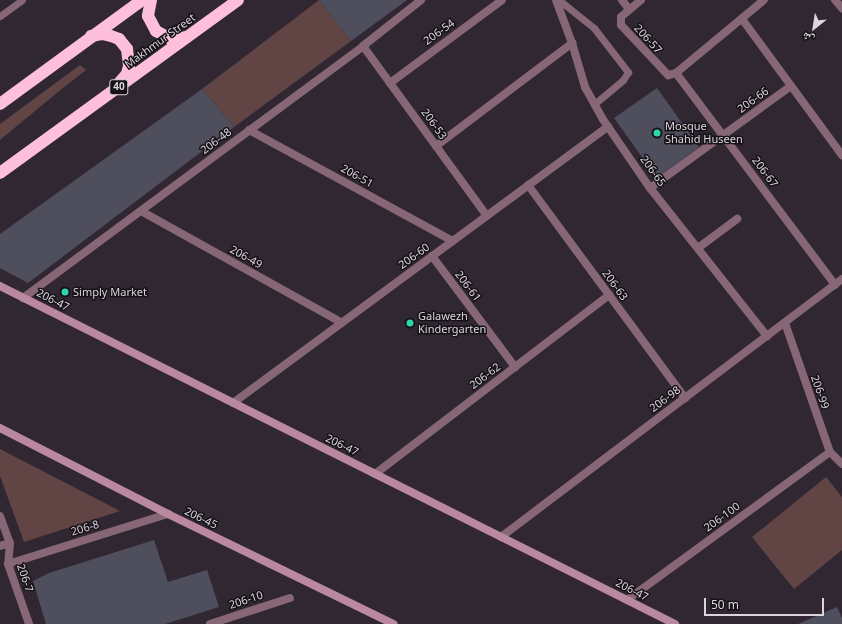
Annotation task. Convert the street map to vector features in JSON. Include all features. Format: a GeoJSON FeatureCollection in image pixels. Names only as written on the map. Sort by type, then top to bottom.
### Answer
{"type":"FeatureCollection","features":[{"type":"Feature","properties":{"kind":"highway"},"geometry":{"type":"LineString","coordinates":[[0,104],[142,0]]}},
{"type":"Feature","properties":{"kind":"highway"},"geometry":{"type":"LineString","coordinates":[[151,0],[148,8],[149,20],[159,34],[175,39],[192,34]]}},
{"type":"Feature","properties":{"kind":"highway","name":"Makhmur Street"},"geometry":{"type":"LineString","coordinates":[[0,173],[238,0]]}},
{"type":"Feature","properties":{"kind":"highway"},"geometry":{"type":"LineString","coordinates":[[86,40],[98,34],[111,36],[122,42],[128,53],[130,62],[127,74],[102,100]]}},
{"type":"Feature","properties":{"kind":"street","name":"206-48"},"geometry":{"type":"LineString","coordinates":[[23,298],[363,46],[421,0]]}},
{"type":"Feature","properties":{"kind":"street","name":"206-54"},"geometry":{"type":"LineString","coordinates":[[390,82],[502,0]]}},
{"type":"Feature","properties":{"kind":"street","name":"206-65"},"geometry":{"type":"LineString","coordinates":[[556,0],[572,43],[585,87],[608,127],[650,188],[767,336]]}},
{"type":"Feature","properties":{"kind":"street"},"geometry":{"type":"LineString","coordinates":[[622,0],[629,9],[641,0]]}},
{"type":"Feature","properties":{"kind":"street"},"geometry":{"type":"LineString","coordinates":[[676,73],[764,0]]}},
{"type":"Feature","properties":{"kind":"street"},"geometry":{"type":"LineString","coordinates":[[835,0],[842,8]]}},
{"type":"Feature","properties":{"kind":"street","name":"206-57"},"geometry":{"type":"LineString","coordinates":[[629,9],[621,17],[621,25],[663,72],[668,75],[676,73]]}},
{"type":"Feature","properties":{"kind":"street"},"geometry":{"type":"LineString","coordinates":[[742,18],[842,155]]}},
{"type":"Feature","properties":{"kind":"street"},"geometry":{"type":"LineString","coordinates":[[436,146],[572,43]]}},
{"type":"Feature","properties":{"kind":"street","name":"206-53"},"geometry":{"type":"LineString","coordinates":[[363,46],[487,216]]}},
{"type":"Feature","properties":{"kind":"street","name":"206-67"},"geometry":{"type":"LineString","coordinates":[[676,73],[839,282]]}},
{"type":"Feature","properties":{"kind":"street","name":"206-66"},"geometry":{"type":"LineString","coordinates":[[650,188],[791,86]]}},
{"type":"Feature","properties":{"kind":"street","name":"206-60"},"geometry":{"type":"LineString","coordinates":[[233,403],[608,127]]}},
{"type":"Feature","properties":{"kind":"street","name":"206-51"},"geometry":{"type":"LineString","coordinates":[[250,130],[453,241]]}},
{"type":"Feature","properties":{"kind":"street","name":"206-63"},"geometry":{"type":"LineString","coordinates":[[528,185],[685,398]]}},
{"type":"Feature","properties":{"kind":"street","name":"206-49"},"geometry":{"type":"LineString","coordinates":[[140,211],[342,323]]}},
{"type":"Feature","properties":{"kind":"street"},"geometry":{"type":"LineString","coordinates":[[698,248],[737,219]]}},
{"type":"Feature","properties":{"kind":"street","name":"206-61"},"geometry":{"type":"LineString","coordinates":[[432,256],[515,367]]}},
{"type":"Feature","properties":{"kind":"street","name":"206-98"},"geometry":{"type":"LineString","coordinates":[[501,537],[839,282]]}},
{"type":"Feature","properties":{"kind":"street","name":"206-47"},"geometry":{"type":"LineString","coordinates":[[0,286],[675,624]]}},
{"type":"Feature","properties":{"kind":"street","name":"206-62"},"geometry":{"type":"LineString","coordinates":[[375,474],[609,295]]}},
{"type":"Feature","properties":{"kind":"street","name":"206-99"},"geometry":{"type":"LineString","coordinates":[[784,323],[830,452],[842,464]]}},
{"type":"Feature","properties":{"kind":"street","name":"206-45"},"geometry":{"type":"LineString","coordinates":[[0,428],[168,514],[394,624]]}},
{"type":"Feature","properties":{"kind":"street","name":"206-100"},"geometry":{"type":"LineString","coordinates":[[627,600],[830,452]]}},
{"type":"Feature","properties":{"kind":"street","name":"206-8"},"geometry":{"type":"LineString","coordinates":[[8,564],[168,514]]}},
{"type":"Feature","properties":{"kind":"street","name":"206-7"},"geometry":{"type":"LineString","coordinates":[[0,516],[10,543],[8,564],[29,624]]}},
{"type":"Feature","properties":{"kind":"street"},"geometry":{"type":"LineString","coordinates":[[0,546],[10,543]]}},
{"type":"Feature","properties":{"kind":"street","name":"206-10"},"geometry":{"type":"LineString","coordinates":[[210,624],[290,598]]}},
{"type":"Feature","properties":{"kind":"lane"},"geometry":{"type":"LineString","coordinates":[[0,16],[22,0]]}},
{"type":"Feature","properties":{"kind":"lane"},"geometry":{"type":"LineString","coordinates":[[559,0],[594,28],[628,72],[623,80],[594,104]]}},
{"type":"Feature","properties":{"kind":"shaded area"},"geometry":{"type":"Polygon","coordinates":[[[319,0],[351,41],[234,127],[202,89],[319,0]]]}},
{"type":"Feature","properties":{"kind":"shaded area"},"geometry":{"type":"Polygon","coordinates":[[[80,65],[86,70],[0,140],[0,124],[80,65]]]}},
{"type":"Feature","properties":{"kind":"shaded area"},"geometry":{"type":"Polygon","coordinates":[[[0,449],[120,511],[24,542],[0,476],[0,449]]]}},
{"type":"Feature","properties":{"kind":"shaded area"},"geometry":{"type":"Polygon","coordinates":[[[826,477],[842,497],[842,550],[794,589],[752,537],[826,477]]]}},
{"type":"Feature","properties":{"kind":"building"},"geometry":{"type":"Polygon","coordinates":[[[319,0],[407,0],[351,41],[319,0]]]}},
{"type":"Feature","properties":{"kind":"building","name":"Mosque Shahid Huseen"},"geometry":{"type":"Polygon","coordinates":[[[657,88],[699,147],[657,178],[614,118],[657,88]]]}},
{"type":"Feature","properties":{"kind":"building"},"geometry":{"type":"Polygon","coordinates":[[[202,89],[234,127],[28,283],[0,268],[0,234],[202,89]]]}},
{"type":"Feature","properties":{"kind":"building"},"geometry":{"type":"Polygon","coordinates":[[[154,540],[168,582],[207,570],[219,607],[165,624],[46,624],[33,581],[49,573],[154,540]]]}},
{"type":"Feature","properties":{"kind":"building"},"geometry":{"type":"Polygon","coordinates":[[[837,607],[842,618],[842,624],[798,624],[837,607]]]}},
{"type":"Feature","properties":{"kind":"place","name":"Mosque Shahid Huseen"},"geometry":{"type":"Point","coordinates":[657,133]}},
{"type":"Feature","properties":{"kind":"place","name":"Simply Market"},"geometry":{"type":"Point","coordinates":[65,292]}},
{"type":"Feature","properties":{"kind":"place","name":"Galawezh Kindergarten"},"geometry":{"type":"Point","coordinates":[410,323]}}]}
